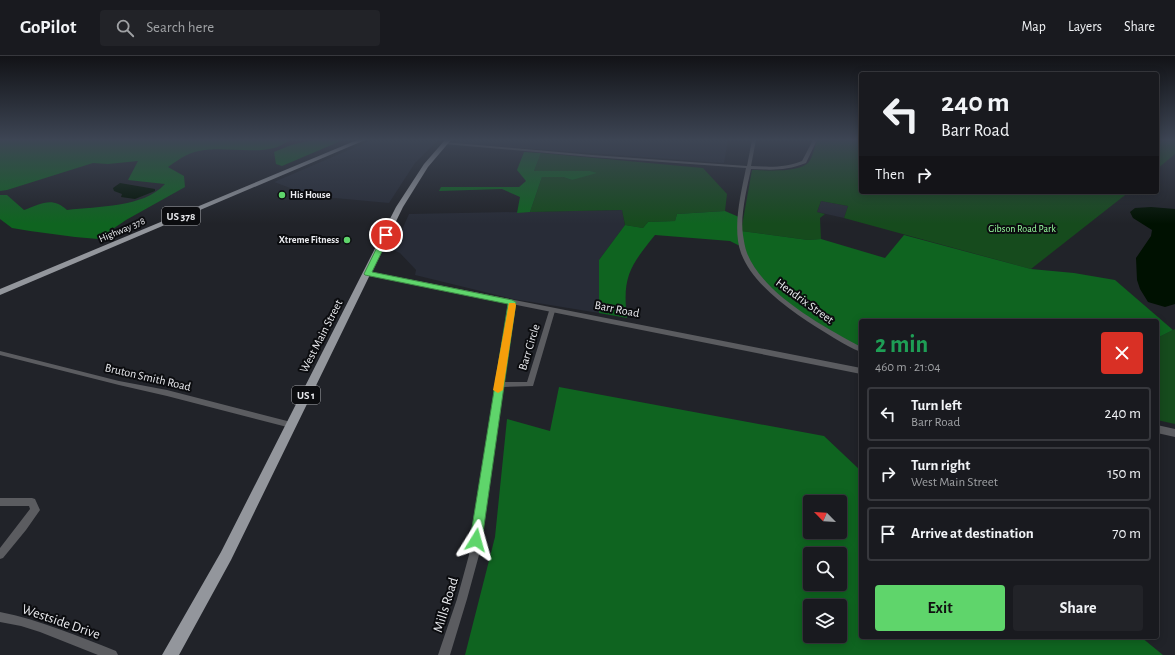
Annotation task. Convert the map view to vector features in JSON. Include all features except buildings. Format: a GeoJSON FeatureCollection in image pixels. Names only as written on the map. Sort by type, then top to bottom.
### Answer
{"type":"FeatureCollection","features":[{"type":"Feature","properties":{"kind":"main road","name":"Highway 378"},"geometry":{"type":"LineString","coordinates":[[0,292],[295,168]]}},
{"type":"Feature","properties":{"kind":"main road","name":"West Main Street"},"geometry":{"type":"LineString","coordinates":[[170,655],[226,556],[407,192],[423,168]]}},
{"type":"Feature","properties":{"kind":"street"},"geometry":{"type":"LineString","coordinates":[[749,168],[786,168]]}},
{"type":"Feature","properties":{"kind":"street","name":"Hendrix Street"},"geometry":{"type":"LineString","coordinates":[[749,168],[740,235],[750,264],[766,286],[788,305],[835,336],[859,349]]}},
{"type":"Feature","properties":{"kind":"street","name":"Barr Road"},"geometry":{"type":"LineString","coordinates":[[367,274],[859,371]]}},
{"type":"Feature","properties":{"kind":"street","name":"Mills Road"},"geometry":{"type":"LineString","coordinates":[[444,655],[474,555],[512,302]]}},
{"type":"Feature","properties":{"kind":"street","name":"Barr Circle"},"geometry":{"type":"LineString","coordinates":[[499,385],[530,384],[552,311]]}},
{"type":"Feature","properties":{"kind":"street","name":"Bruton Smith Road"},"geometry":{"type":"LineString","coordinates":[[0,353],[119,383],[167,393],[291,425]]}},
{"type":"Feature","properties":{"kind":"street"},"geometry":{"type":"LineString","coordinates":[[1159,429],[1175,432]]}},
{"type":"Feature","properties":{"kind":"street"},"geometry":{"type":"LineString","coordinates":[[0,502],[32,502],[35,510],[0,555]]}},
{"type":"Feature","properties":{"kind":"street","name":"Westside Drive"},"geometry":{"type":"LineString","coordinates":[[0,617],[21,621],[40,627],[112,655]]}},
{"type":"Feature","properties":{"kind":"shaded area"},"geometry":{"type":"Polygon","coordinates":[[[307,168],[412,168],[389,203],[324,197],[301,192],[274,182],[307,168]]]}},
{"type":"Feature","properties":{"kind":"shaded area"},"geometry":{"type":"Polygon","coordinates":[[[120,183],[155,189],[155,191],[135,199],[121,197],[122,194],[114,191],[113,188],[120,183]]]}},
{"type":"Feature","properties":{"kind":"shaded area"},"geometry":{"type":"Polygon","coordinates":[[[821,201],[848,206],[844,218],[817,212],[821,201]]]}},
{"type":"Feature","properties":{"kind":"shaded area"},"geometry":{"type":"Polygon","coordinates":[[[1151,207],[1175,209],[1175,304],[1165,307],[1148,302],[1140,289],[1137,280],[1136,258],[1151,236],[1152,230],[1133,218],[1130,212],[1135,208],[1151,207]]]}},
{"type":"Feature","properties":{"kind":"shaded area"},"geometry":{"type":"Polygon","coordinates":[[[622,210],[625,225],[599,260],[599,313],[513,299],[415,275],[416,270],[400,253],[393,250],[409,214],[622,210]]]}},
{"type":"Feature","properties":{"kind":"green space"},"geometry":{"type":"Polygon","coordinates":[[[0,168],[77,168],[7,190],[0,191],[0,168]]]}},
{"type":"Feature","properties":{"kind":"green space"},"geometry":{"type":"Polygon","coordinates":[[[134,168],[170,168],[184,176],[185,187],[126,220],[98,239],[12,228],[0,219],[0,195],[7,195],[24,210],[46,202],[51,202],[62,206],[67,210],[132,202],[145,198],[156,192],[165,184],[128,180],[134,168]]]}},
{"type":"Feature","properties":{"kind":"green space"},"geometry":{"type":"Polygon","coordinates":[[[518,168],[535,168],[534,171],[590,171],[597,173],[572,180],[563,177],[542,177],[530,212],[517,213],[520,197],[502,189],[439,191],[441,187],[519,187],[526,181],[517,170],[518,168]]]}},
{"type":"Feature","properties":{"kind":"green space"},"geometry":{"type":"Polygon","coordinates":[[[535,168],[703,168],[727,194],[725,211],[677,214],[675,221],[648,222],[643,228],[625,225],[622,210],[530,212],[542,177],[563,177],[572,180],[590,171],[534,171],[535,168]]]}},
{"type":"Feature","properties":{"kind":"green space","name":"Gibson Road Park"},"geometry":{"type":"Polygon","coordinates":[[[797,168],[859,168],[859,194],[1126,194],[1031,269],[844,218],[848,206],[821,201],[817,212],[825,214],[820,218],[821,239],[808,240],[741,231],[752,170],[789,170],[797,168]]]}},
{"type":"Feature","properties":{"kind":"green space"},"geometry":{"type":"Polygon","coordinates":[[[725,211],[739,217],[741,231],[808,240],[821,239],[885,258],[904,235],[1031,269],[1074,273],[1115,280],[1173,330],[1159,337],[1159,319],[859,319],[859,349],[788,305],[756,274],[742,247],[730,241],[655,235],[639,255],[630,273],[626,292],[627,318],[599,313],[599,260],[625,225],[643,228],[648,222],[675,221],[677,214],[725,211]]]}},
{"type":"Feature","properties":{"kind":"green space"},"geometry":{"type":"Polygon","coordinates":[[[1175,329],[1175,424],[1159,420],[1159,337],[1175,329]]]}},
{"type":"Feature","properties":{"kind":"green space"},"geometry":{"type":"Polygon","coordinates":[[[559,387],[824,436],[859,469],[859,639],[1143,639],[1163,655],[465,655],[495,537],[507,419],[550,431],[559,387]]]}},
{"type":"Feature","properties":{"kind":"slow traffic"},"geometry":{"type":"LineString","coordinates":[[498,390],[512,305]]}},
{"type":"Feature","properties":{"kind":"place","name":"His House"},"geometry":{"type":"Point","coordinates":[282,195]}},
{"type":"Feature","properties":{"kind":"place","name":"Xtreme Fitness"},"geometry":{"type":"Point","coordinates":[347,240]}},
{"type":"Feature","properties":{"kind":"route"},"geometry":{"type":"LineString","coordinates":[[386,235],[367,274],[512,302],[476,540]]}}]}
